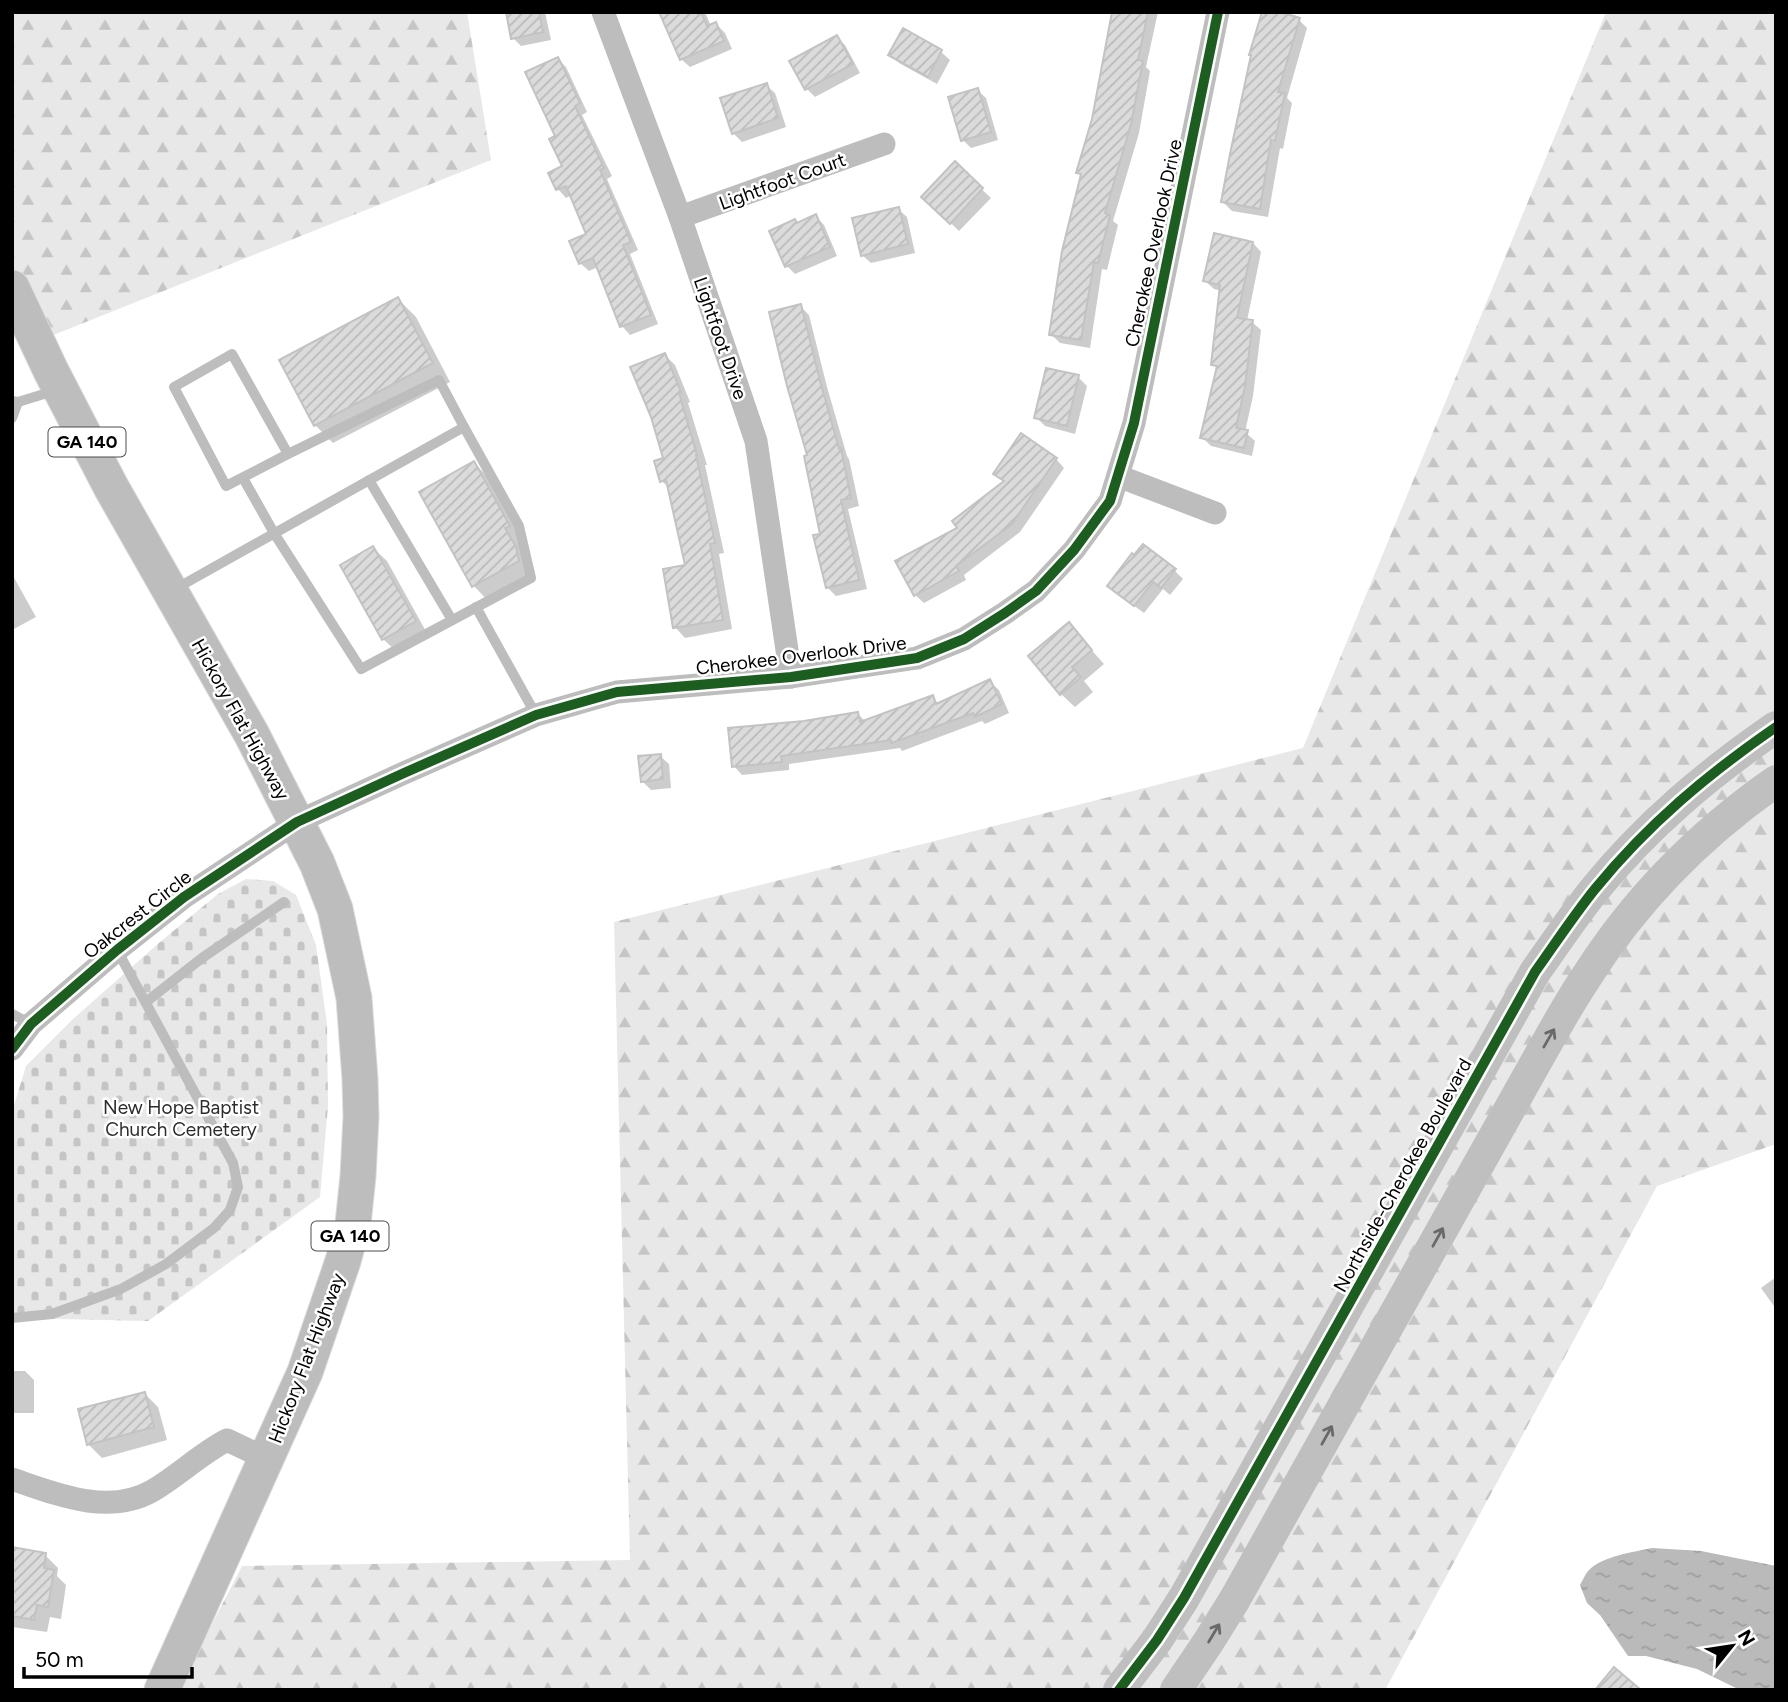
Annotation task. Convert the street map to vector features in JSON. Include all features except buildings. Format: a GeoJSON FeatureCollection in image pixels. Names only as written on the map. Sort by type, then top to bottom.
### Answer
{"type":"FeatureCollection","features":[{"type":"Feature","properties":{"kind":"main road","name":"Hickory Flat Highway"},"geometry":{"type":"LineString","coordinates":[[12,288],[111,488],[252,735],[317,863],[335,909],[354,998],[362,1117],[353,1224],[343,1261],[305,1372],[162,1690]]}},
{"type":"Feature","properties":{"kind":"street","name":"Lightfoot Drive"},"geometry":{"type":"LineString","coordinates":[[603,12],[680,217],[756,441],[791,677]]}},
{"type":"Feature","properties":{"kind":"street","name":"Cherokee Overlook Drive"},"geometry":{"type":"LineString","coordinates":[[297,822],[536,715],[617,692],[791,677],[917,658],[964,639],[1036,591],[1074,550],[1110,501],[1118,476],[1134,422],[1217,12]]}},
{"type":"Feature","properties":{"kind":"street","name":"Lightfoot Court"},"geometry":{"type":"LineString","coordinates":[[680,217],[884,144]]}},
{"type":"Feature","properties":{"kind":"street"},"geometry":{"type":"LineString","coordinates":[[1118,476],[1215,513]]}},
{"type":"Feature","properties":{"kind":"street","name":"Northside-Cherokee Boulevard"},"geometry":{"type":"LineString","coordinates":[[1119,1690],[1157,1640],[1184,1598],[1535,972],[1595,889],[1648,831],[1709,775],[1776,727]]}},
{"type":"Feature","properties":{"kind":"street"},"geometry":{"type":"LineString","coordinates":[[1176,1690],[1241,1588],[1529,1074],[1586,978],[1644,899],[1681,860],[1716,827],[1776,781]]}},
{"type":"Feature","properties":{"kind":"street","name":"Oakcrest Circle"},"geometry":{"type":"LineString","coordinates":[[12,1049],[22,1019],[184,897],[297,822]]}},
{"type":"Feature","properties":{"kind":"street"},"geometry":{"type":"LineString","coordinates":[[12,1479],[55,1494],[98,1503],[130,1500],[151,1491],[209,1449],[227,1440],[267,1459]]}},
{"type":"Feature","properties":{"kind":"lane"},"geometry":{"type":"LineString","coordinates":[[243,478],[274,533],[360,669],[531,578],[519,526],[439,380],[226,486],[174,387],[232,354],[288,454]]}},
{"type":"Feature","properties":{"kind":"lane"},"geometry":{"type":"LineString","coordinates":[[12,418],[15,402],[60,389]]}},
{"type":"Feature","properties":{"kind":"lane"},"geometry":{"type":"LineString","coordinates":[[170,592],[464,427]]}},
{"type":"Feature","properties":{"kind":"lane"},"geometry":{"type":"LineString","coordinates":[[369,480],[452,620]]}},
{"type":"Feature","properties":{"kind":"lane"},"geometry":{"type":"LineString","coordinates":[[476,607],[536,715]]}},
{"type":"Feature","properties":{"kind":"lane"},"geometry":{"type":"LineString","coordinates":[[146,1002],[202,958],[284,902]]}},
{"type":"Feature","properties":{"kind":"lane"},"geometry":{"type":"LineString","coordinates":[[12,1318],[52,1314],[121,1289],[166,1264],[214,1228],[230,1210],[238,1186],[233,1163],[117,950]]}},
{"type":"Feature","properties":{"kind":"green space"},"geometry":{"type":"Polygon","coordinates":[[[12,12],[467,12],[491,160],[36,342],[12,297],[12,12]]]}},
{"type":"Feature","properties":{"kind":"green space"},"geometry":{"type":"Polygon","coordinates":[[[1606,12],[1776,12],[1776,1144],[1657,1186],[1385,1690],[178,1690],[242,1566],[630,1560],[614,922],[1303,748],[1606,12]]]}},
{"type":"Feature","properties":{"kind":"green space","name":"New Hope Baptist Church Cemetery"},"geometry":{"type":"Polygon","coordinates":[[[246,879],[273,881],[296,895],[316,945],[327,1024],[328,1106],[320,1197],[148,1321],[12,1318],[12,1112],[26,1066],[73,1019],[160,942],[218,894],[246,879]]]}},
{"type":"Feature","properties":{"kind":"water"},"geometry":{"type":"Polygon","coordinates":[[[1652,1548],[1701,1551],[1776,1566],[1776,1690],[1740,1690],[1697,1669],[1646,1656],[1628,1656],[1600,1615],[1587,1603],[1580,1585],[1589,1570],[1602,1561],[1652,1548]]]}},
{"type":"Feature","properties":{"kind":"cycle path"},"geometry":{"type":"LineString","coordinates":[[12,1049],[31,1024],[184,897],[297,822],[404,773],[536,715],[617,692],[791,677],[917,658],[964,639],[1036,591],[1074,550],[1110,501],[1134,423],[1218,12]]}},
{"type":"Feature","properties":{"kind":"cycle path"},"geometry":{"type":"LineString","coordinates":[[1119,1690],[1157,1640],[1184,1598],[1535,972],[1587,899],[1636,843],[1680,801],[1776,727]]}}]}
